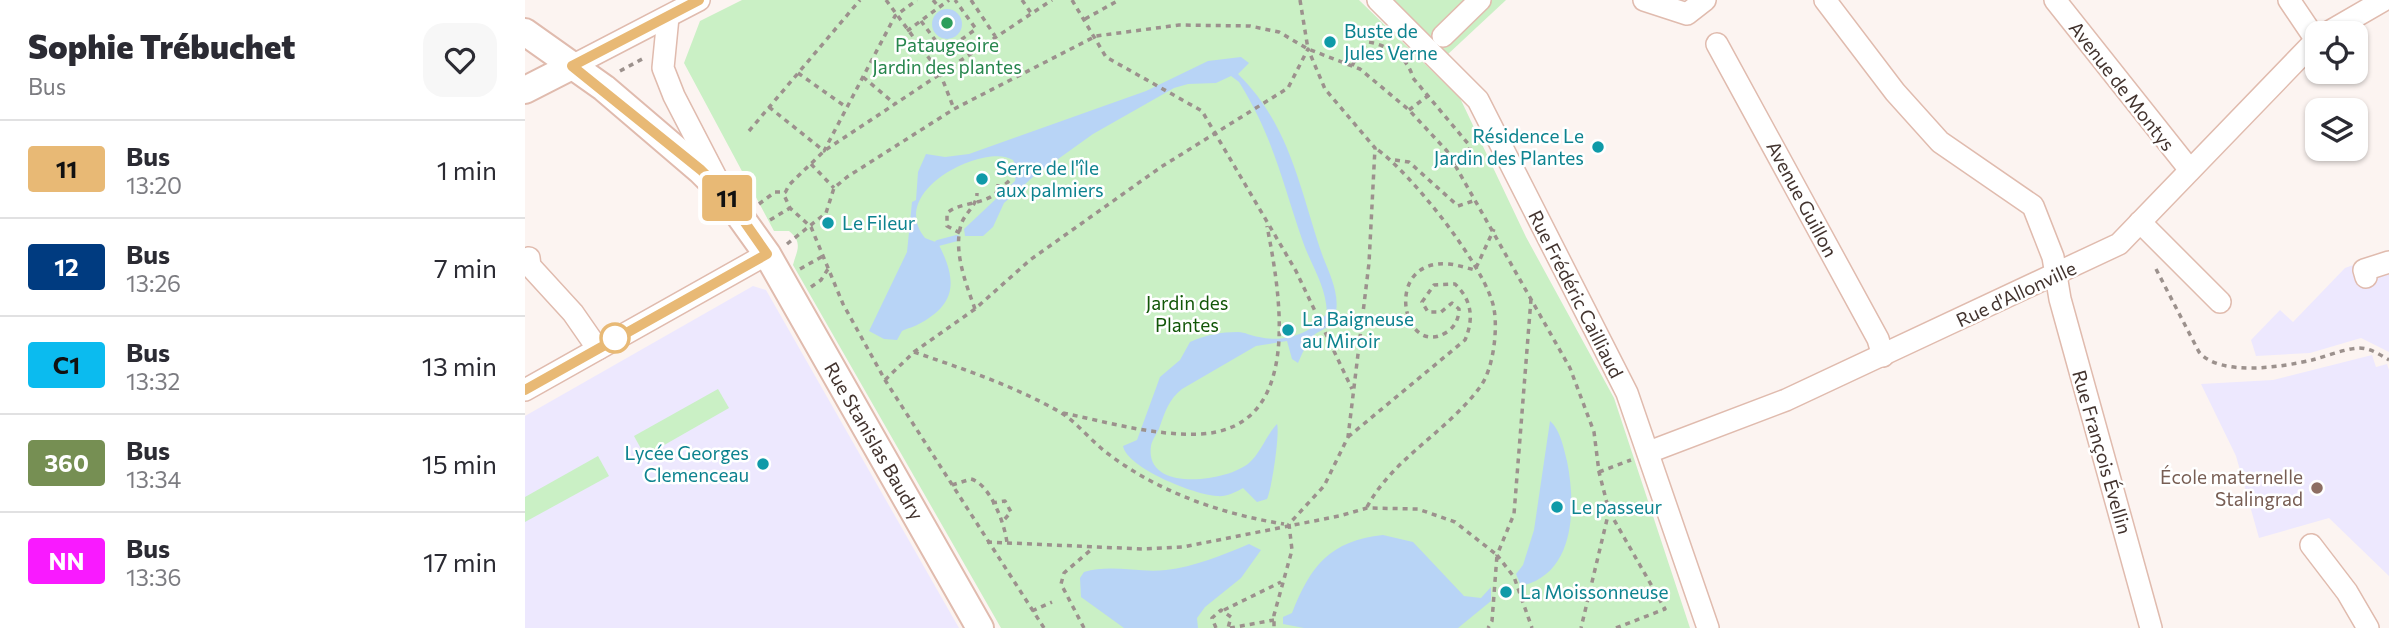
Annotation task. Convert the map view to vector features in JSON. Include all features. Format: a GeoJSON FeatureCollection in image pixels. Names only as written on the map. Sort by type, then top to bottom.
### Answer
{"type":"FeatureCollection","features":[{"type":"Feature","properties":{"kind":"main road","name":"Rue Stanislas Baudry"},"geometry":{"type":"LineString","coordinates":[[525,32],[572,66],[701,170],[773,251],[864,442],[980,628]]}},
{"type":"Feature","properties":{"kind":"main road"},"geometry":{"type":"LineString","coordinates":[[525,90],[572,66]]}},
{"type":"Feature","properties":{"kind":"street"},"geometry":{"type":"LineString","coordinates":[[572,66],[699,0]]}},
{"type":"Feature","properties":{"kind":"street","name":"Rue Frédéric Cailliaud"},"geometry":{"type":"LineString","coordinates":[[1378,0],[1478,100],[1627,393],[1707,628]]}},
{"type":"Feature","properties":{"kind":"street"},"geometry":{"type":"LineString","coordinates":[[1443,36],[1480,0]]}},
{"type":"Feature","properties":{"kind":"street"},"geometry":{"type":"LineString","coordinates":[[1644,0],[1687,14],[1705,0]]}},
{"type":"Feature","properties":{"kind":"street","name":"Rue François Évellin"},"geometry":{"type":"LineString","coordinates":[[1825,0],[1907,107],[1940,142],[2033,206],[2053,257],[2055,276],[2151,628]]}},
{"type":"Feature","properties":{"kind":"street","name":"Avenue de Montys"},"geometry":{"type":"LineString","coordinates":[[2055,0],[2190,170]]}},
{"type":"Feature","properties":{"kind":"street"},"geometry":{"type":"LineString","coordinates":[[2289,0],[2305,22]]}},
{"type":"Feature","properties":{"kind":"street"},"geometry":{"type":"LineString","coordinates":[[2348,21],[2384,0]]}},
{"type":"Feature","properties":{"kind":"street"},"geometry":{"type":"LineString","coordinates":[[667,16],[663,68],[674,96],[725,194]]}},
{"type":"Feature","properties":{"kind":"street","name":"Avenue Guillon"},"geometry":{"type":"LineString","coordinates":[[1717,44],[1878,339],[1883,356]]}},
{"type":"Feature","properties":{"kind":"street","name":"Rue d'Allonville"},"geometry":{"type":"LineString","coordinates":[[1649,452],[1763,410],[2119,244],[2305,51]]}},
{"type":"Feature","properties":{"kind":"street"},"geometry":{"type":"LineString","coordinates":[[2140,222],[2220,302]]}},
{"type":"Feature","properties":{"kind":"street"},"geometry":{"type":"LineString","coordinates":[[525,390],[773,251]]}},
{"type":"Feature","properties":{"kind":"street"},"geometry":{"type":"LineString","coordinates":[[529,258],[530,266],[573,313],[598,349]]}},
{"type":"Feature","properties":{"kind":"street"},"geometry":{"type":"LineString","coordinates":[[2366,277],[2364,270],[2389,262]]}},
{"type":"Feature","properties":{"kind":"street"},"geometry":{"type":"LineString","coordinates":[[2311,545],[2368,628]]}},
{"type":"Feature","properties":{"kind":"path"},"geometry":{"type":"LineString","coordinates":[[749,131],[860,0]]}},
{"type":"Feature","properties":{"kind":"path"},"geometry":{"type":"LineString","coordinates":[[885,0],[940,74],[954,109]]}},
{"type":"Feature","properties":{"kind":"path"},"geometry":{"type":"LineString","coordinates":[[824,151],[895,16],[917,0]]}},
{"type":"Feature","properties":{"kind":"path"},"geometry":{"type":"LineString","coordinates":[[933,0],[939,7]]}},
{"type":"Feature","properties":{"kind":"path"},"geometry":{"type":"LineString","coordinates":[[907,31],[949,0]]}},
{"type":"Feature","properties":{"kind":"path"},"geometry":{"type":"LineString","coordinates":[[921,21],[944,52],[976,29],[955,0]]}},
{"type":"Feature","properties":{"kind":"path"},"geometry":{"type":"LineString","coordinates":[[971,0],[995,36]]}},
{"type":"Feature","properties":{"kind":"path"},"geometry":{"type":"LineString","coordinates":[[1022,0],[1031,13]]}},
{"type":"Feature","properties":{"kind":"path"},"geometry":{"type":"LineString","coordinates":[[1044,628],[885,380],[843,304],[811,227],[790,208],[786,202],[786,192],[824,151],[1052,0]]}},
{"type":"Feature","properties":{"kind":"path"},"geometry":{"type":"LineString","coordinates":[[1072,0],[1096,36],[1106,57],[1202,111],[1316,310],[1353,391]]}},
{"type":"Feature","properties":{"kind":"path"},"geometry":{"type":"LineString","coordinates":[[1085,19],[1119,0]]}},
{"type":"Feature","properties":{"kind":"path"},"geometry":{"type":"LineString","coordinates":[[1300,0],[1308,49],[1325,89],[1375,148],[1393,160],[1448,227],[1488,289],[1494,309],[1490,363],[1482,385],[1454,416],[1388,477],[1367,508]]}},
{"type":"Feature","properties":{"kind":"path"},"geometry":{"type":"LineString","coordinates":[[773,251],[811,227],[829,208],[834,188],[954,109],[1096,36],[1179,25],[1250,26],[1279,32],[1308,49],[1360,68],[1409,110],[1454,164],[1494,229],[1570,368],[1594,432],[1599,471],[1609,511],[1665,609],[1616,628]]}},
{"type":"Feature","properties":{"kind":"path"},"geometry":{"type":"LineString","coordinates":[[961,40],[970,53]]}},
{"type":"Feature","properties":{"kind":"path"},"geometry":{"type":"LineString","coordinates":[[1352,66],[1360,50],[1369,41],[1380,44],[1410,66],[1413,78],[1470,146],[1469,154],[1454,164]]}},
{"type":"Feature","properties":{"kind":"path"},"geometry":{"type":"LineString","coordinates":[[885,380],[914,352],[975,309],[1041,252],[1161,167],[1287,88],[1308,49]]}},
{"type":"Feature","properties":{"kind":"path"},"geometry":{"type":"LineString","coordinates":[[618,72],[649,55]]}},
{"type":"Feature","properties":{"kind":"path"},"geometry":{"type":"LineString","coordinates":[[798,73],[846,107]]}},
{"type":"Feature","properties":{"kind":"path"},"geometry":{"type":"LineString","coordinates":[[863,77],[895,104]]}},
{"type":"Feature","properties":{"kind":"path"},"geometry":{"type":"LineString","coordinates":[[1409,110],[1429,95]]}},
{"type":"Feature","properties":{"kind":"path"},"geometry":{"type":"LineString","coordinates":[[769,107],[824,151]]}},
{"type":"Feature","properties":{"kind":"path"},"geometry":{"type":"LineString","coordinates":[[1274,628],[1282,582],[1292,551],[1289,524],[1324,486],[1348,437],[1369,263],[1375,148]]}},
{"type":"Feature","properties":{"kind":"path"},"geometry":{"type":"LineString","coordinates":[[1393,160],[1409,162],[1458,206],[1476,200]]}},
{"type":"Feature","properties":{"kind":"path"},"geometry":{"type":"LineString","coordinates":[[811,164],[834,188]]}},
{"type":"Feature","properties":{"kind":"path"},"geometry":{"type":"LineString","coordinates":[[960,233],[947,226],[947,213],[998,191],[1010,180],[1014,167]]}},
{"type":"Feature","properties":{"kind":"path"},"geometry":{"type":"LineString","coordinates":[[998,184],[998,191]]}},
{"type":"Feature","properties":{"kind":"path"},"geometry":{"type":"LineString","coordinates":[[759,204],[775,192],[786,192]]}},
{"type":"Feature","properties":{"kind":"path"},"geometry":{"type":"LineString","coordinates":[[975,309],[963,275],[960,233],[967,212],[976,202],[977,193]]}},
{"type":"Feature","properties":{"kind":"path"},"geometry":{"type":"LineString","coordinates":[[768,221],[790,208]]}},
{"type":"Feature","properties":{"kind":"path"},"geometry":{"type":"LineString","coordinates":[[914,352],[994,380],[1061,412],[1165,433],[1202,434],[1230,428],[1248,416],[1267,393],[1280,346],[1279,288],[1266,223]]}},
{"type":"Feature","properties":{"kind":"path"},"geometry":{"type":"LineString","coordinates":[[1475,270],[1494,229]]}},
{"type":"Feature","properties":{"kind":"path"},"geometry":{"type":"LineString","coordinates":[[797,271],[823,256]]}},
{"type":"Feature","properties":{"kind":"path"},"geometry":{"type":"LineString","coordinates":[[1348,437],[1457,348],[1469,330],[1470,308],[1465,293],[1455,284],[1434,285],[1424,296],[1422,302],[1428,312],[1441,312],[1452,303],[1459,309],[1459,317],[1450,330],[1434,336],[1423,334],[1409,323],[1404,307],[1407,287],[1420,272],[1434,265],[1448,264],[1475,270]]}},
{"type":"Feature","properties":{"kind":"path"},"geometry":{"type":"LineString","coordinates":[[2153,264],[2199,352],[2206,361],[2218,366],[2234,368],[2308,361],[2361,348],[2389,360]]}},
{"type":"Feature","properties":{"kind":"path"},"geometry":{"type":"LineString","coordinates":[[805,291],[821,280],[828,268]]}},
{"type":"Feature","properties":{"kind":"path"},"geometry":{"type":"LineString","coordinates":[[1488,628],[1494,600],[1497,555],[1514,514],[1531,297]]}},
{"type":"Feature","properties":{"kind":"path"},"geometry":{"type":"LineString","coordinates":[[1061,412],[1106,453],[1147,480],[1234,516],[1289,524]]}},
{"type":"Feature","properties":{"kind":"path"},"geometry":{"type":"LineString","coordinates":[[1599,471],[1624,463]]}},
{"type":"Feature","properties":{"kind":"path"},"geometry":{"type":"LineString","coordinates":[[951,485],[971,479],[986,487],[1003,521],[1007,543]]}},
{"type":"Feature","properties":{"kind":"path"},"geometry":{"type":"LineString","coordinates":[[992,503],[1005,502],[1011,507],[1011,512],[1003,521]]}},
{"type":"Feature","properties":{"kind":"path"},"geometry":{"type":"LineString","coordinates":[[1609,511],[1651,505]]}},
{"type":"Feature","properties":{"kind":"path"},"geometry":{"type":"LineString","coordinates":[[987,542],[1095,547],[1183,547],[1367,508],[1418,509],[1455,522],[1497,555],[1514,578],[1532,628]]}},
{"type":"Feature","properties":{"kind":"path"},"geometry":{"type":"LineString","coordinates":[[1581,628],[1609,511]]}},
{"type":"Feature","properties":{"kind":"path"},"geometry":{"type":"LineString","coordinates":[[1084,628],[1061,584],[1064,573],[1095,547]]}},
{"type":"Feature","properties":{"kind":"path"},"geometry":{"type":"LineString","coordinates":[[1216,628],[1212,621],[1213,615],[1282,582]]}},
{"type":"Feature","properties":{"kind":"path"},"geometry":{"type":"LineString","coordinates":[[1031,611],[1052,602]]}},
{"type":"Feature","properties":{"kind":"path"},"geometry":{"type":"LineString","coordinates":[[1224,610],[1231,617],[1229,628],[1274,620]]}},
{"type":"Feature","properties":{"kind":"shaded area"},"geometry":{"type":"Polygon","coordinates":[[[2389,252],[2389,352],[2361,338],[2310,353],[2256,356],[2251,340],[2280,310],[2293,322],[2345,268],[2389,252]]]}},
{"type":"Feature","properties":{"kind":"shaded area"},"geometry":{"type":"Polygon","coordinates":[[[753,286],[766,290],[959,628],[525,628],[525,416],[753,286]]]}},
{"type":"Feature","properties":{"kind":"shaded area","name":"École maternelle Stalingrad"},"geometry":{"type":"Polygon","coordinates":[[[2372,355],[2376,367],[2387,364],[2389,370],[2389,576],[2329,518],[2259,538],[2236,456],[2201,384],[2273,380],[2372,355]]]}},
{"type":"Feature","properties":{"kind":"green space","name":"Jardin des Plantes"},"geometry":{"type":"Polygon","coordinates":[[[742,0],[1359,0],[1460,98],[1526,237],[1614,398],[1690,628],[1001,628],[793,265],[798,248],[794,235],[789,231],[774,231],[684,63],[700,21],[742,0]]]}},
{"type":"Feature","properties":{"kind":"green space"},"geometry":{"type":"Polygon","coordinates":[[[1392,0],[1506,0],[1447,55],[1392,0]]]}},
{"type":"Feature","properties":{"kind":"green space"},"geometry":{"type":"Polygon","coordinates":[[[718,389],[729,408],[645,456],[634,436],[718,389]]]}},
{"type":"Feature","properties":{"kind":"green space"},"geometry":{"type":"Polygon","coordinates":[[[598,456],[609,476],[525,522],[525,497],[598,456]]]}},
{"type":"Feature","properties":{"kind":"water","name":"Pataugeoire Jardin des plantes"},"geometry":{"type":"Polygon","coordinates":[[[947,9],[958,13],[962,24],[958,35],[947,39],[936,35],[932,24],[936,13],[947,9]]]}},
{"type":"Feature","properties":{"kind":"water"},"geometry":{"type":"Polygon","coordinates":[[[1241,57],[1249,63],[1238,74],[1270,115],[1292,160],[1334,287],[1336,311],[1330,325],[1311,338],[1298,363],[1292,359],[1287,341],[1256,346],[1182,389],[1168,406],[1151,446],[1152,461],[1160,471],[1173,477],[1206,478],[1238,470],[1249,463],[1277,424],[1275,461],[1267,499],[1257,502],[1243,488],[1220,496],[1179,486],[1136,463],[1123,446],[1137,440],[1160,377],[1180,360],[1190,342],[1213,334],[1231,332],[1268,339],[1287,338],[1313,326],[1327,313],[1321,285],[1303,242],[1269,141],[1251,102],[1239,82],[1231,76],[1216,83],[1188,84],[1174,88],[1093,134],[1033,177],[1004,203],[993,227],[983,236],[965,236],[964,229],[1015,181],[1017,169],[1013,160],[1000,156],[982,158],[944,174],[929,187],[918,203],[916,220],[925,238],[938,243],[949,268],[951,280],[947,300],[930,317],[902,331],[897,340],[884,339],[869,331],[907,252],[912,202],[916,200],[918,172],[926,154],[945,157],[969,154],[1146,91],[1208,61],[1241,57]]]}},
{"type":"Feature","properties":{"kind":"water"},"geometry":{"type":"Polygon","coordinates":[[[1550,421],[1561,440],[1570,479],[1571,517],[1568,536],[1553,568],[1539,579],[1521,586],[1516,574],[1523,565],[1534,530],[1550,421]]]}},
{"type":"Feature","properties":{"kind":"water"},"geometry":{"type":"Polygon","coordinates":[[[1383,535],[1413,542],[1464,596],[1481,598],[1491,587],[1491,601],[1458,628],[1304,628],[1283,624],[1283,617],[1292,613],[1307,581],[1325,558],[1349,543],[1383,535]]]}},
{"type":"Feature","properties":{"kind":"water"},"geometry":{"type":"Polygon","coordinates":[[[1249,544],[1261,550],[1241,578],[1205,607],[1197,618],[1198,628],[1124,628],[1081,597],[1080,578],[1084,572],[1104,569],[1156,571],[1177,568],[1208,560],[1249,544]]]}},
{"type":"Feature","properties":{"kind":"waterway"},"geometry":{"type":"LineString","coordinates":[[938,243],[957,238]]}},
{"type":"Feature","properties":{"kind":"bus line","name":"11"},"geometry":{"type":"LineString","coordinates":[[525,390],[767,254],[725,194],[701,170],[604,88],[572,66],[699,0]]}},
{"type":"Feature","properties":{"kind":"place","name":"Pataugeoire Jardin des plantes"},"geometry":{"type":"Point","coordinates":[947,23]}},
{"type":"Feature","properties":{"kind":"place","name":"Buste de Jules Verne"},"geometry":{"type":"Point","coordinates":[1330,42]}},
{"type":"Feature","properties":{"kind":"place","name":"Résidence Le Jardin des Plantes"},"geometry":{"type":"Point","coordinates":[1598,147]}},
{"type":"Feature","properties":{"kind":"place","name":"Serre de l'île aux palmiers"},"geometry":{"type":"Point","coordinates":[982,179]}},
{"type":"Feature","properties":{"kind":"place","name":"Le Fileur"},"geometry":{"type":"Point","coordinates":[828,223]}},
{"type":"Feature","properties":{"kind":"place","name":"La Baigneuse au Miroir"},"geometry":{"type":"Point","coordinates":[1288,330]}},
{"type":"Feature","properties":{"kind":"place","name":"Lycée Georges Clemenceau"},"geometry":{"type":"Point","coordinates":[763,464]}},
{"type":"Feature","properties":{"kind":"place","name":"École maternelle Stalingrad"},"geometry":{"type":"Point","coordinates":[2317,488]}},
{"type":"Feature","properties":{"kind":"place","name":"Le passeur"},"geometry":{"type":"Point","coordinates":[1557,507]}},
{"type":"Feature","properties":{"kind":"place","name":"La Moissonneuse"},"geometry":{"type":"Point","coordinates":[1506,592]}}]}
